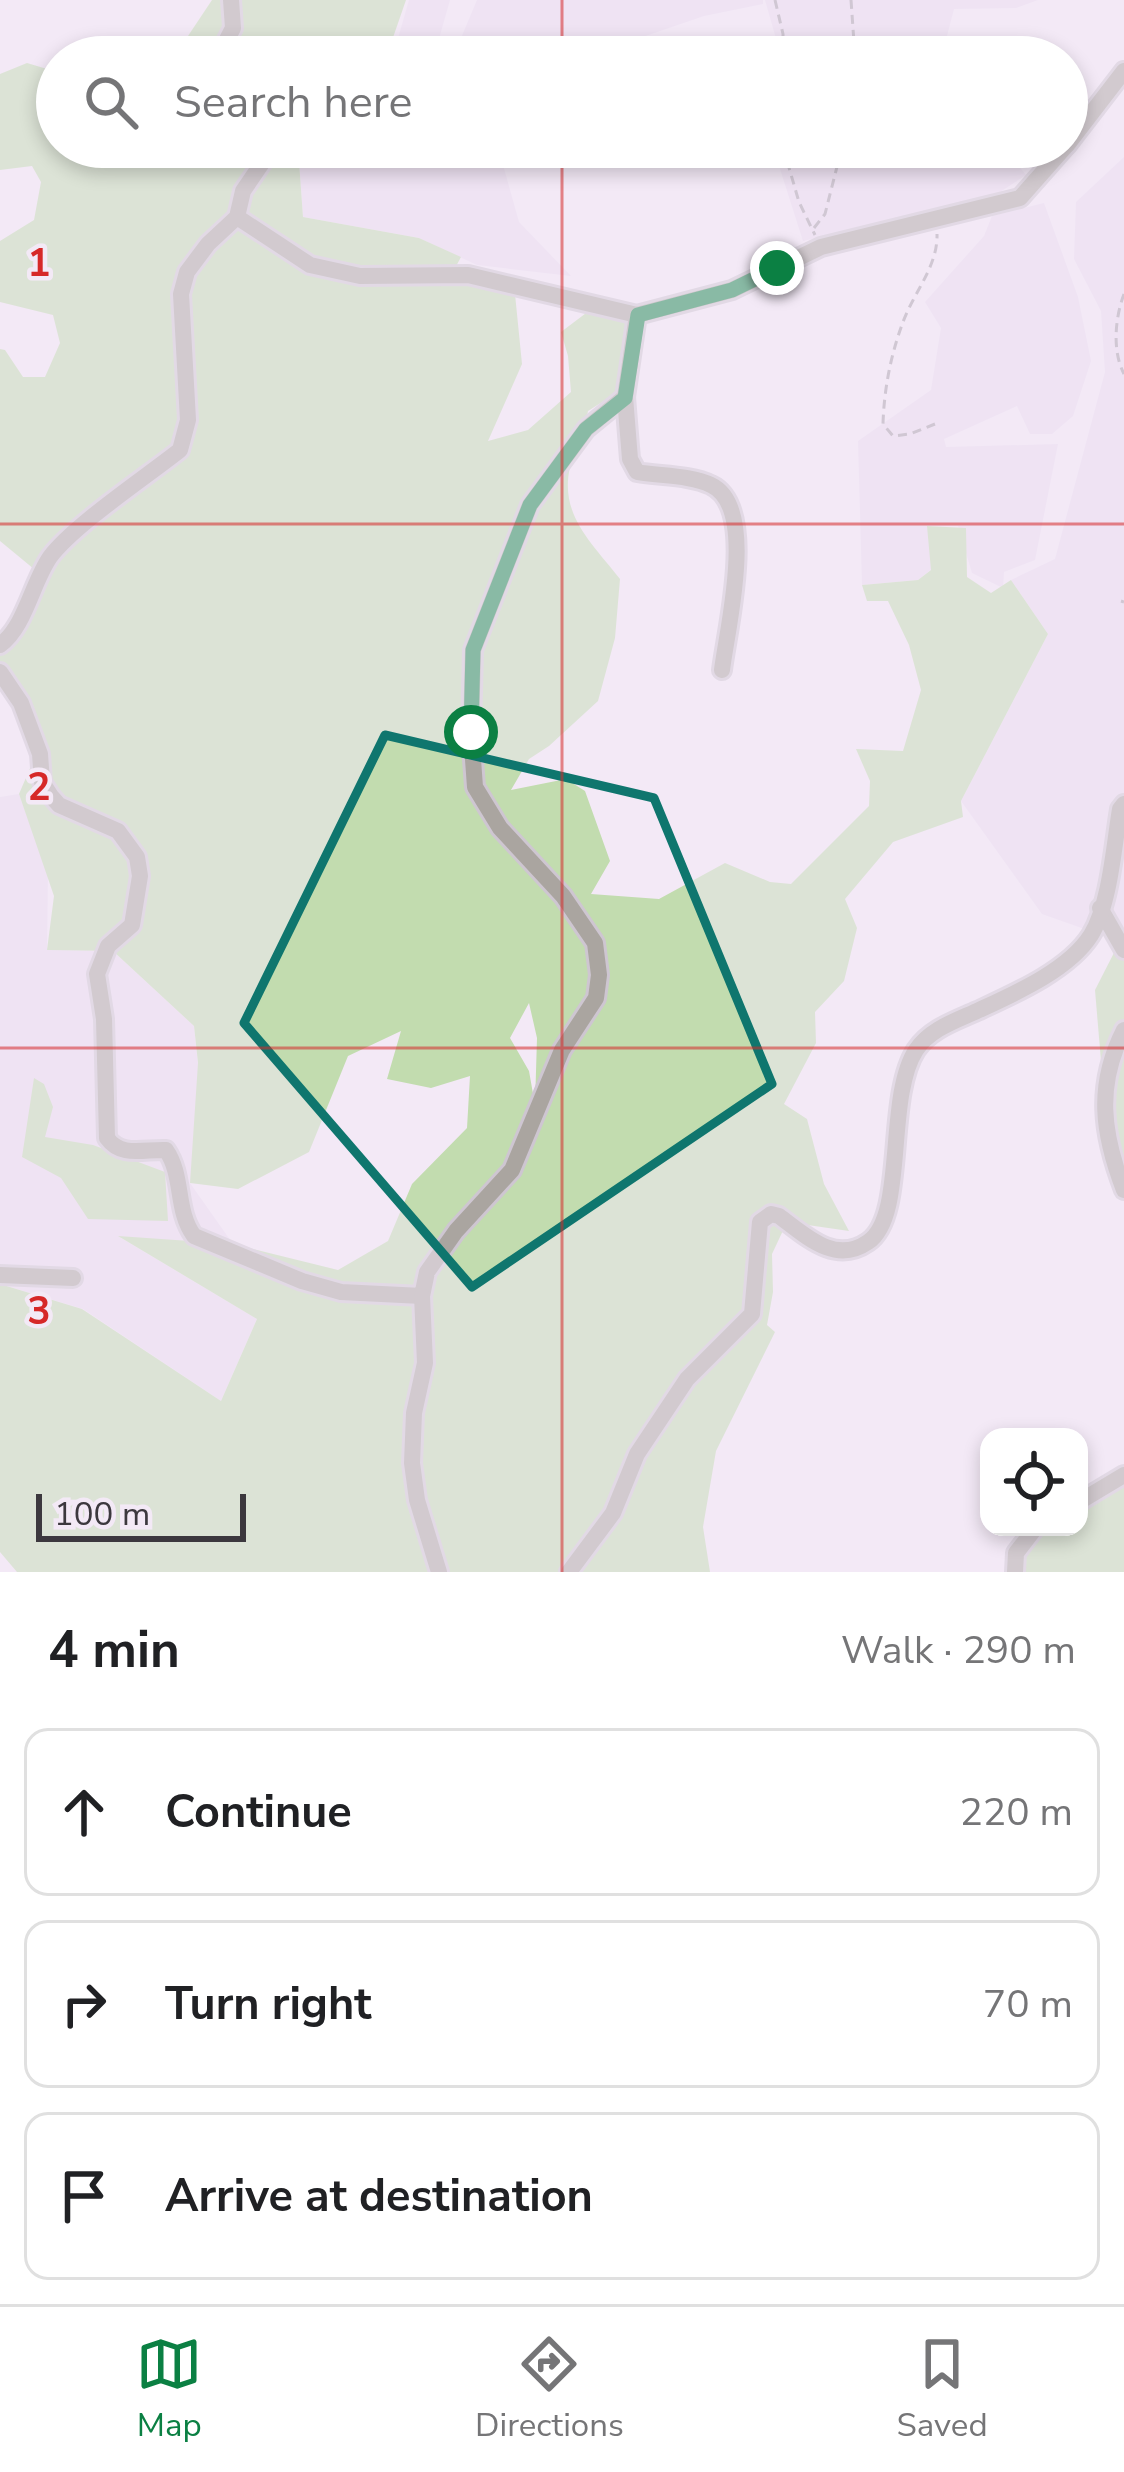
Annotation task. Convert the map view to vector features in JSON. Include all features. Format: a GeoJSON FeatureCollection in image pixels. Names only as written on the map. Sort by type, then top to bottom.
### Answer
{"type":"FeatureCollection","features":[{"type":"Feature","properties":{"kind":"street"},"geometry":{"type":"LineString","coordinates":[[229,36],[233,28],[231,0]]}},
{"type":"Feature","properties":{"kind":"street"},"geometry":{"type":"LineString","coordinates":[[1088,118],[1124,71]]}},
{"type":"Feature","properties":{"kind":"street"},"geometry":{"type":"LineString","coordinates":[[0,645],[11,637],[53,553],[180,450],[185,441],[181,294],[197,257],[237,217],[243,191],[259,168]]}},
{"type":"Feature","properties":{"kind":"street"},"geometry":{"type":"LineString","coordinates":[[237,217],[310,265],[360,276],[468,275],[638,315],[732,290],[821,247],[1020,198],[1047,168]]}},
{"type":"Feature","properties":{"kind":"street"},"geometry":{"type":"LineString","coordinates":[[638,315],[625,398],[630,459],[638,472],[710,484],[726,497],[736,517],[738,543],[722,670]]}},
{"type":"Feature","properties":{"kind":"street"},"geometry":{"type":"LineString","coordinates":[[436,1568],[412,1462],[414,1414],[425,1363],[422,1296],[428,1272],[456,1232],[512,1170],[562,1050],[596,998],[599,975],[595,944],[563,896],[500,828],[475,787],[473,650],[530,505],[586,429],[625,398]]}},
{"type":"Feature","properties":{"kind":"street"},"geometry":{"type":"LineString","coordinates":[[0,672],[21,703],[40,754],[42,782],[51,796],[59,805],[118,832],[137,857],[140,876],[132,925],[108,946],[98,974],[107,1138],[129,1153],[166,1150],[175,1163],[185,1224],[194,1236],[281,1274],[341,1292],[422,1296]]}},
{"type":"Feature","properties":{"kind":"street"},"geometry":{"type":"LineString","coordinates":[[569,1572],[613,1513],[637,1454],[664,1412],[712,1350],[752,1314],[760,1222],[771,1214],[779,1216],[820,1246],[841,1252],[863,1246],[882,1232],[891,1202],[895,1126],[918,1046],[938,1029],[1060,964],[1094,930],[1124,804]]}},
{"type":"Feature","properties":{"kind":"street"},"geometry":{"type":"LineString","coordinates":[[1100,908],[1124,950]]}},
{"type":"Feature","properties":{"kind":"street"},"geometry":{"type":"LineString","coordinates":[[1124,1030],[1108,1060],[1105,1085],[1108,1144],[1124,1190]]}},
{"type":"Feature","properties":{"kind":"street"},"geometry":{"type":"LineString","coordinates":[[0,1275],[73,1278]]}},
{"type":"Feature","properties":{"kind":"street"},"geometry":{"type":"LineString","coordinates":[[1088,1497],[1124,1475]]}},
{"type":"Feature","properties":{"kind":"street"},"geometry":{"type":"LineString","coordinates":[[1015,1572],[1016,1553],[1029,1536]]}},
{"type":"Feature","properties":{"kind":"path"},"geometry":{"type":"LineString","coordinates":[[775,0],[783,36]]}},
{"type":"Feature","properties":{"kind":"path"},"geometry":{"type":"LineString","coordinates":[[850,0],[853,36]]}},
{"type":"Feature","properties":{"kind":"path"},"geometry":{"type":"LineString","coordinates":[[789,168],[821,247]]}},
{"type":"Feature","properties":{"kind":"path"},"geometry":{"type":"LineString","coordinates":[[813,229],[825,214],[837,168]]}},
{"type":"Feature","properties":{"kind":"path"},"geometry":{"type":"LineString","coordinates":[[935,424],[893,436],[884,424],[893,351],[904,317],[938,250],[936,220]]}},
{"type":"Feature","properties":{"kind":"path"},"geometry":{"type":"LineString","coordinates":[[1124,294],[1116,331],[1124,374]]}},
{"type":"Feature","properties":{"kind":"highlighted area"},"geometry":{"type":"Polygon","coordinates":[[[385,735],[654,798],[772,1084],[472,1287],[244,1023],[385,735]]]}},
{"type":"Feature","properties":{"kind":"shaded area"},"geometry":{"type":"Polygon","coordinates":[[[409,0],[450,0],[440,36],[399,35],[409,0]]]}},
{"type":"Feature","properties":{"kind":"shaded area"},"geometry":{"type":"Polygon","coordinates":[[[477,0],[763,0],[763,4],[704,16],[646,36],[462,36],[477,0]]]}},
{"type":"Feature","properties":{"kind":"shaded area"},"geometry":{"type":"Polygon","coordinates":[[[765,0],[1038,0],[1016,8],[954,9],[947,36],[775,36],[765,0]]]}},
{"type":"Feature","properties":{"kind":"shaded area"},"geometry":{"type":"Polygon","coordinates":[[[1124,157],[1124,961],[1107,937],[1042,914],[961,801],[1048,634],[1011,580],[1055,559],[1105,372],[1101,311],[1074,259],[1076,202],[1124,157]]]}},
{"type":"Feature","properties":{"kind":"shaded area"},"geometry":{"type":"Polygon","coordinates":[[[300,168],[504,168],[519,222],[571,276],[477,265],[419,238],[303,217],[300,168]]]}},
{"type":"Feature","properties":{"kind":"shaded area"},"geometry":{"type":"Polygon","coordinates":[[[780,168],[1020,168],[1026,175],[991,198],[803,241],[780,168]]]}},
{"type":"Feature","properties":{"kind":"shaded area"},"geometry":{"type":"Polygon","coordinates":[[[1044,203],[1078,297],[1091,361],[1073,416],[1052,434],[1030,434],[1017,406],[944,439],[946,447],[1058,444],[1035,560],[1004,572],[1003,588],[972,573],[958,526],[928,526],[938,564],[918,580],[862,585],[858,441],[931,390],[941,328],[925,302],[984,236],[992,216],[1044,203]]]}},
{"type":"Feature","properties":{"kind":"shaded area"},"geometry":{"type":"Polygon","coordinates":[[[19,794],[48,872],[47,950],[113,951],[194,1026],[206,1140],[190,1183],[233,1244],[121,1238],[257,1319],[221,1401],[83,1309],[0,1284],[0,797],[19,794]]]}},
{"type":"Feature","properties":{"kind":"green space"},"geometry":{"type":"Polygon","coordinates":[[[212,0],[406,0],[394,36],[188,36],[212,0]]]}},
{"type":"Feature","properties":{"kind":"green space"},"geometry":{"type":"Polygon","coordinates":[[[27,63],[36,66],[36,168],[300,168],[303,217],[419,238],[461,257],[447,283],[514,284],[522,364],[488,441],[528,430],[571,392],[561,332],[598,304],[637,315],[626,387],[588,411],[568,484],[580,528],[620,579],[615,638],[598,701],[529,759],[511,790],[566,779],[585,791],[610,861],[591,894],[659,899],[725,863],[770,882],[791,884],[869,806],[870,781],[856,749],[903,751],[921,690],[909,645],[888,601],[867,601],[862,585],[918,580],[931,570],[927,526],[966,528],[967,577],[991,593],[1011,580],[1048,634],[961,801],[963,817],[893,842],[845,899],[857,928],[844,981],[815,1012],[816,1043],[784,1104],[807,1119],[824,1184],[849,1231],[787,1222],[772,1254],[773,1292],[767,1325],[775,1332],[716,1451],[703,1527],[710,1572],[17,1572],[0,1552],[0,1284],[82,1309],[221,1401],[257,1319],[118,1236],[233,1244],[338,1270],[388,1241],[412,1184],[467,1128],[470,1076],[431,1088],[387,1079],[401,1031],[348,1056],[309,1152],[238,1189],[190,1183],[198,1063],[194,1026],[113,951],[47,950],[54,896],[19,794],[34,759],[0,677],[0,645],[40,574],[0,541],[0,349],[23,377],[45,377],[60,343],[53,315],[0,302],[0,241],[34,220],[41,182],[32,166],[0,170],[0,74],[27,63]],[[529,1003],[510,1038],[529,1071],[535,1105],[537,1038],[529,1003]]]}},
{"type":"Feature","properties":{"kind":"green space"},"geometry":{"type":"Polygon","coordinates":[[[1119,943],[1124,949],[1124,1188],[1108,1144],[1095,990],[1119,943]]]}},
{"type":"Feature","properties":{"kind":"green space"},"geometry":{"type":"Polygon","coordinates":[[[34,1078],[44,1084],[53,1107],[45,1137],[93,1145],[165,1172],[168,1221],[88,1219],[61,1178],[22,1157],[34,1078]]]}},
{"type":"Feature","properties":{"kind":"green space"},"geometry":{"type":"Polygon","coordinates":[[[1124,1475],[1124,1572],[1021,1572],[1016,1553],[1038,1536],[1088,1536],[1088,1498],[1124,1475]]]}},
{"type":"Feature","properties":{"kind":"route"},"geometry":{"type":"LineString","coordinates":[[471,732],[473,650],[530,505],[586,429],[625,398],[638,315],[732,290],[777,268]]}}]}
